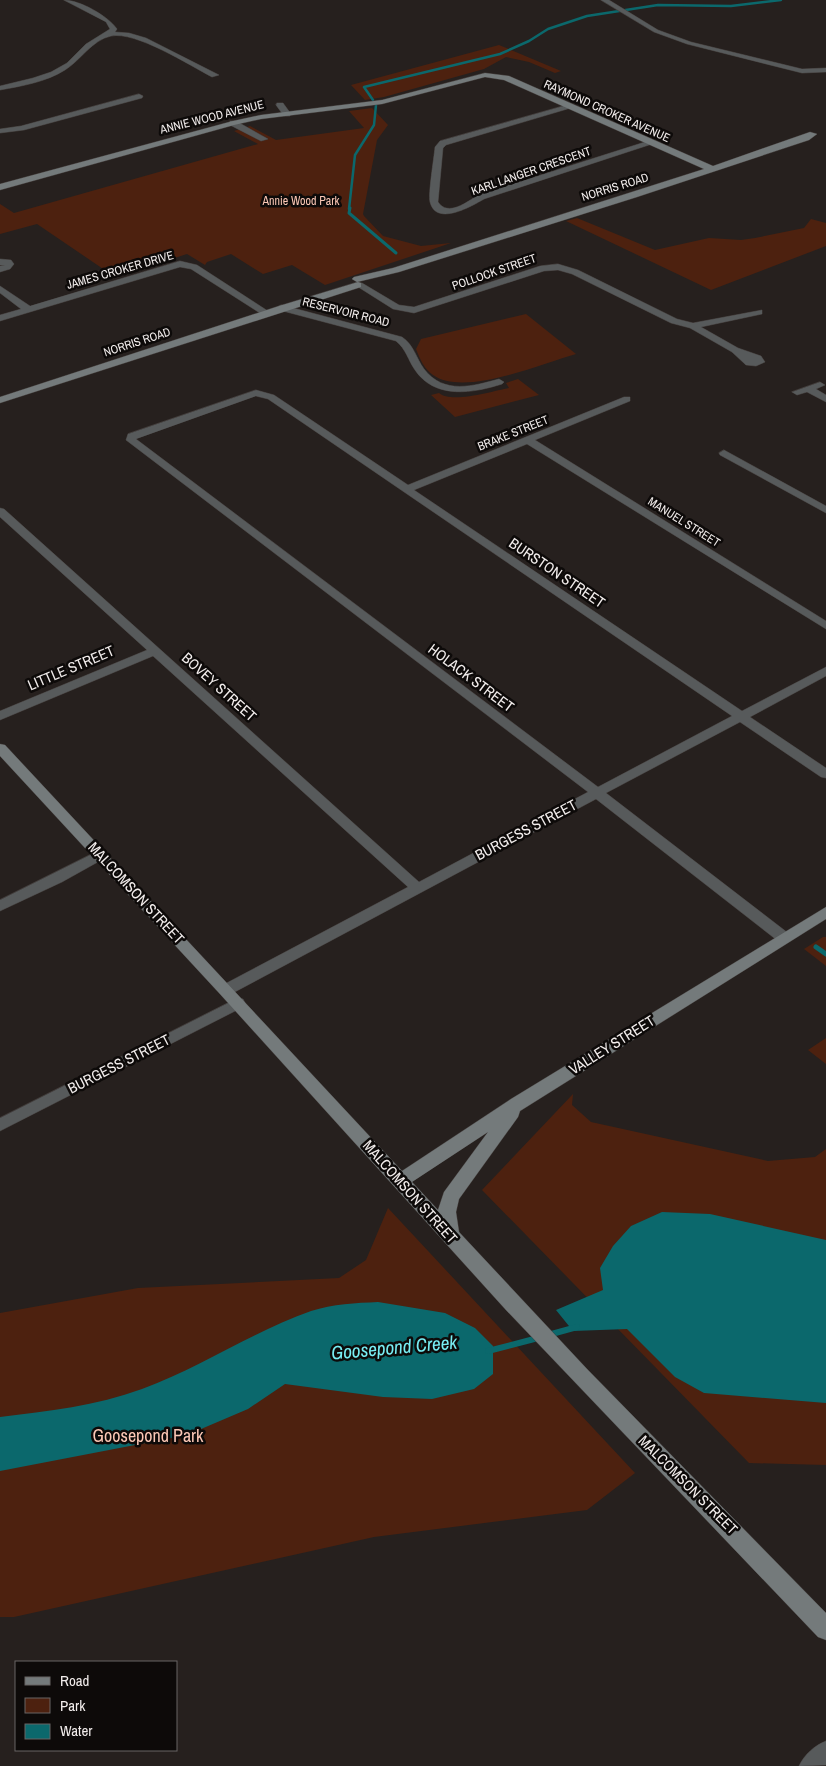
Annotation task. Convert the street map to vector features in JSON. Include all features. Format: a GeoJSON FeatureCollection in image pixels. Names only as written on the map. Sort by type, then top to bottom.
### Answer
{"type":"FeatureCollection","features":[{"type":"Feature","properties":{"kind":"street"},"geometry":{"type":"LineString","coordinates":[[0,88],[58,71],[68,65],[85,48],[110,34],[114,29],[108,21],[67,0]]}},
{"type":"Feature","properties":{"kind":"street"},"geometry":{"type":"LineString","coordinates":[[604,0],[656,31],[689,43],[802,70],[826,70]]}},
{"type":"Feature","properties":{"kind":"street"},"geometry":{"type":"LineString","coordinates":[[110,34],[129,35],[144,39],[215,75]]}},
{"type":"Feature","properties":{"kind":"street","name":"RAYMOND CROKER AVENUE"},"geometry":{"type":"LineString","coordinates":[[492,75],[506,78],[708,168]]}},
{"type":"Feature","properties":{"kind":"street","name":"ANNIE WOOD AVENUE"},"geometry":{"type":"LineString","coordinates":[[0,187],[233,123],[382,102],[477,76],[492,75]]}},
{"type":"Feature","properties":{"kind":"street"},"geometry":{"type":"LineString","coordinates":[[0,131],[21,128],[139,96]]}},
{"type":"Feature","properties":{"kind":"street"},"geometry":{"type":"LineString","coordinates":[[280,105],[287,114]]}},
{"type":"Feature","properties":{"kind":"street","name":"KARL LANGER CRESCENT"},"geometry":{"type":"LineString","coordinates":[[570,107],[444,143],[439,148],[434,202],[436,206],[442,210],[452,211],[481,197],[651,143]]}},
{"type":"Feature","properties":{"kind":"street"},"geometry":{"type":"LineString","coordinates":[[233,123],[264,139]]}},
{"type":"Feature","properties":{"kind":"street","name":"NORRIS ROAD"},"geometry":{"type":"LineString","coordinates":[[0,400],[708,168],[806,138],[816,132]]}},
{"type":"Feature","properties":{"kind":"street"},"geometry":{"type":"LineString","coordinates":[[0,262],[8,262],[10,264],[7,268],[0,268]]}},
{"type":"Feature","properties":{"kind":"street","name":"JAMES CROKER DRIVE"},"geometry":{"type":"LineString","coordinates":[[0,318],[184,264],[197,269],[266,313]]}},
{"type":"Feature","properties":{"kind":"street","name":"POLLOCK STREET"},"geometry":{"type":"LineString","coordinates":[[361,282],[379,292],[402,309],[440,300],[536,267],[569,266],[634,297],[674,321],[693,326],[735,350]]}},
{"type":"Feature","properties":{"kind":"street"},"geometry":{"type":"LineString","coordinates":[[0,289],[29,310]]}},
{"type":"Feature","properties":{"kind":"street","name":"RESERVOIR ROAD"},"geometry":{"type":"LineString","coordinates":[[282,308],[399,339],[407,346],[422,372],[434,382],[450,390],[474,388],[499,382]]}},
{"type":"Feature","properties":{"kind":"street"},"geometry":{"type":"LineString","coordinates":[[693,326],[759,312]]}},
{"type":"Feature","properties":{"kind":"street"},"geometry":{"type":"LineString","coordinates":[[797,392],[820,386]]}},
{"type":"Feature","properties":{"kind":"street"},"geometry":{"type":"LineString","coordinates":[[808,389],[826,399]]}},
{"type":"Feature","properties":{"kind":"street","name":"BURSTON STREET"},"geometry":{"type":"LineString","coordinates":[[138,446],[131,440],[136,434],[244,396],[256,393],[271,398],[826,774]]}},
{"type":"Feature","properties":{"kind":"street","name":"BRAKE STREET"},"geometry":{"type":"LineString","coordinates":[[407,489],[628,399]]}},
{"type":"Feature","properties":{"kind":"street","name":"MANUEL STREET"},"geometry":{"type":"LineString","coordinates":[[528,440],[826,626]]}},
{"type":"Feature","properties":{"kind":"street","name":"HOLACK STREET"},"geometry":{"type":"LineString","coordinates":[[138,446],[596,792],[784,937]]}},
{"type":"Feature","properties":{"kind":"street"},"geometry":{"type":"LineString","coordinates":[[724,453],[826,510]]}},
{"type":"Feature","properties":{"kind":"street","name":"BOVEY STREET"},"geometry":{"type":"LineString","coordinates":[[0,511],[417,888]]}},
{"type":"Feature","properties":{"kind":"street","name":"LITTLE STREET"},"geometry":{"type":"LineString","coordinates":[[0,716],[155,651]]}},
{"type":"Feature","properties":{"kind":"street","name":"BURGESS STREET"},"geometry":{"type":"LineString","coordinates":[[226,990],[826,671]]}},
{"type":"Feature","properties":{"kind":"street","name":"MALCOMSON STREET"},"geometry":{"type":"LineString","coordinates":[[0,748],[238,1003],[513,1304],[726,1523],[826,1629]]}},
{"type":"Feature","properties":{"kind":"street"},"geometry":{"type":"LineString","coordinates":[[0,906],[57,880],[100,856]]}},
{"type":"Feature","properties":{"kind":"street","name":"VALLEY STREET"},"geometry":{"type":"LineString","coordinates":[[400,1180],[517,1104],[826,912]]}},
{"type":"Feature","properties":{"kind":"street","name":"BURGESS STREET"},"geometry":{"type":"LineString","coordinates":[[0,1125],[238,1003]]}},
{"type":"Feature","properties":{"kind":"street"},"geometry":{"type":"LineString","coordinates":[[450,1236],[447,1212],[450,1197],[517,1104]]}},
{"type":"Feature","properties":{"kind":"street"},"geometry":{"type":"LineString","coordinates":[[810,1766],[826,1751]]}},
{"type":"Feature","properties":{"kind":"green space"},"geometry":{"type":"Polygon","coordinates":[[[499,45],[561,71],[555,73],[529,62],[506,57],[484,69],[384,97],[365,100],[351,85],[499,45]]]}},
{"type":"Feature","properties":{"kind":"green space","name":"Annie Wood Park"},"geometry":{"type":"Polygon","coordinates":[[[372,108],[388,125],[377,140],[364,216],[383,236],[421,246],[451,243],[325,285],[292,265],[263,274],[231,254],[207,262],[205,265],[187,254],[115,277],[37,224],[0,234],[0,204],[14,213],[258,144],[234,131],[250,126],[276,140],[364,128],[349,111],[372,108]]]}},
{"type":"Feature","properties":{"kind":"green space"},"geometry":{"type":"Polygon","coordinates":[[[577,218],[655,250],[709,238],[741,240],[755,238],[804,228],[811,219],[826,223],[826,246],[711,290],[566,221],[577,218]]]}},
{"type":"Feature","properties":{"kind":"green space"},"geometry":{"type":"Polygon","coordinates":[[[526,314],[576,354],[524,371],[483,381],[463,382],[447,381],[430,373],[416,349],[421,339],[526,314]]]}},
{"type":"Feature","properties":{"kind":"green space"},"geometry":{"type":"Polygon","coordinates":[[[518,379],[539,395],[455,417],[431,395],[439,393],[453,397],[472,396],[509,388],[506,383],[518,379]]]}},
{"type":"Feature","properties":{"kind":"green space"},"geometry":{"type":"Polygon","coordinates":[[[826,937],[826,966],[804,949],[826,937]]]}},
{"type":"Feature","properties":{"kind":"green space"},"geometry":{"type":"Polygon","coordinates":[[[826,1038],[826,1064],[808,1050],[826,1038]]]}},
{"type":"Feature","properties":{"kind":"green space"},"geometry":{"type":"Polygon","coordinates":[[[573,1094],[572,1105],[591,1122],[768,1161],[815,1157],[826,1149],[826,1465],[749,1463],[482,1190],[573,1094]]]}},
{"type":"Feature","properties":{"kind":"green space","name":"Goosepond Park"},"geometry":{"type":"Polygon","coordinates":[[[388,1208],[635,1473],[587,1510],[374,1537],[14,1617],[0,1617],[0,1313],[138,1288],[339,1278],[366,1260],[388,1208]]]}},
{"type":"Feature","properties":{"kind":"water"},"geometry":{"type":"Polygon","coordinates":[[[662,1212],[710,1214],[826,1240],[826,1403],[704,1393],[675,1377],[627,1329],[573,1331],[556,1310],[603,1290],[600,1268],[613,1246],[631,1226],[662,1212]]]}},
{"type":"Feature","properties":{"kind":"water"},"geometry":{"type":"Polygon","coordinates":[[[378,1302],[445,1313],[475,1328],[493,1346],[493,1374],[474,1389],[432,1399],[383,1397],[285,1384],[248,1409],[187,1435],[0,1471],[0,1417],[72,1407],[125,1395],[185,1371],[268,1329],[311,1311],[336,1305],[378,1302]]]}},
{"type":"Feature","properties":{"kind":"waterway"},"geometry":{"type":"LineString","coordinates":[[373,100],[364,87],[500,54],[529,41],[548,29],[587,16],[658,5],[731,6],[781,0]]}},
{"type":"Feature","properties":{"kind":"waterway"},"geometry":{"type":"LineString","coordinates":[[349,209],[355,155],[374,125],[376,105]]}},
{"type":"Feature","properties":{"kind":"waterway"},"geometry":{"type":"LineString","coordinates":[[350,208],[349,213],[396,253]]}},
{"type":"Feature","properties":{"kind":"waterway"},"geometry":{"type":"LineString","coordinates":[[816,947],[826,954]]}},
{"type":"Feature","properties":{"kind":"waterway","name":"Goosepond Creek"},"geometry":{"type":"LineString","coordinates":[[548,1335],[577,1327]]}},
{"type":"Feature","properties":{"kind":"waterway","name":"Goosepond Creek"},"geometry":{"type":"LineString","coordinates":[[488,1351],[538,1338]]}}]}
